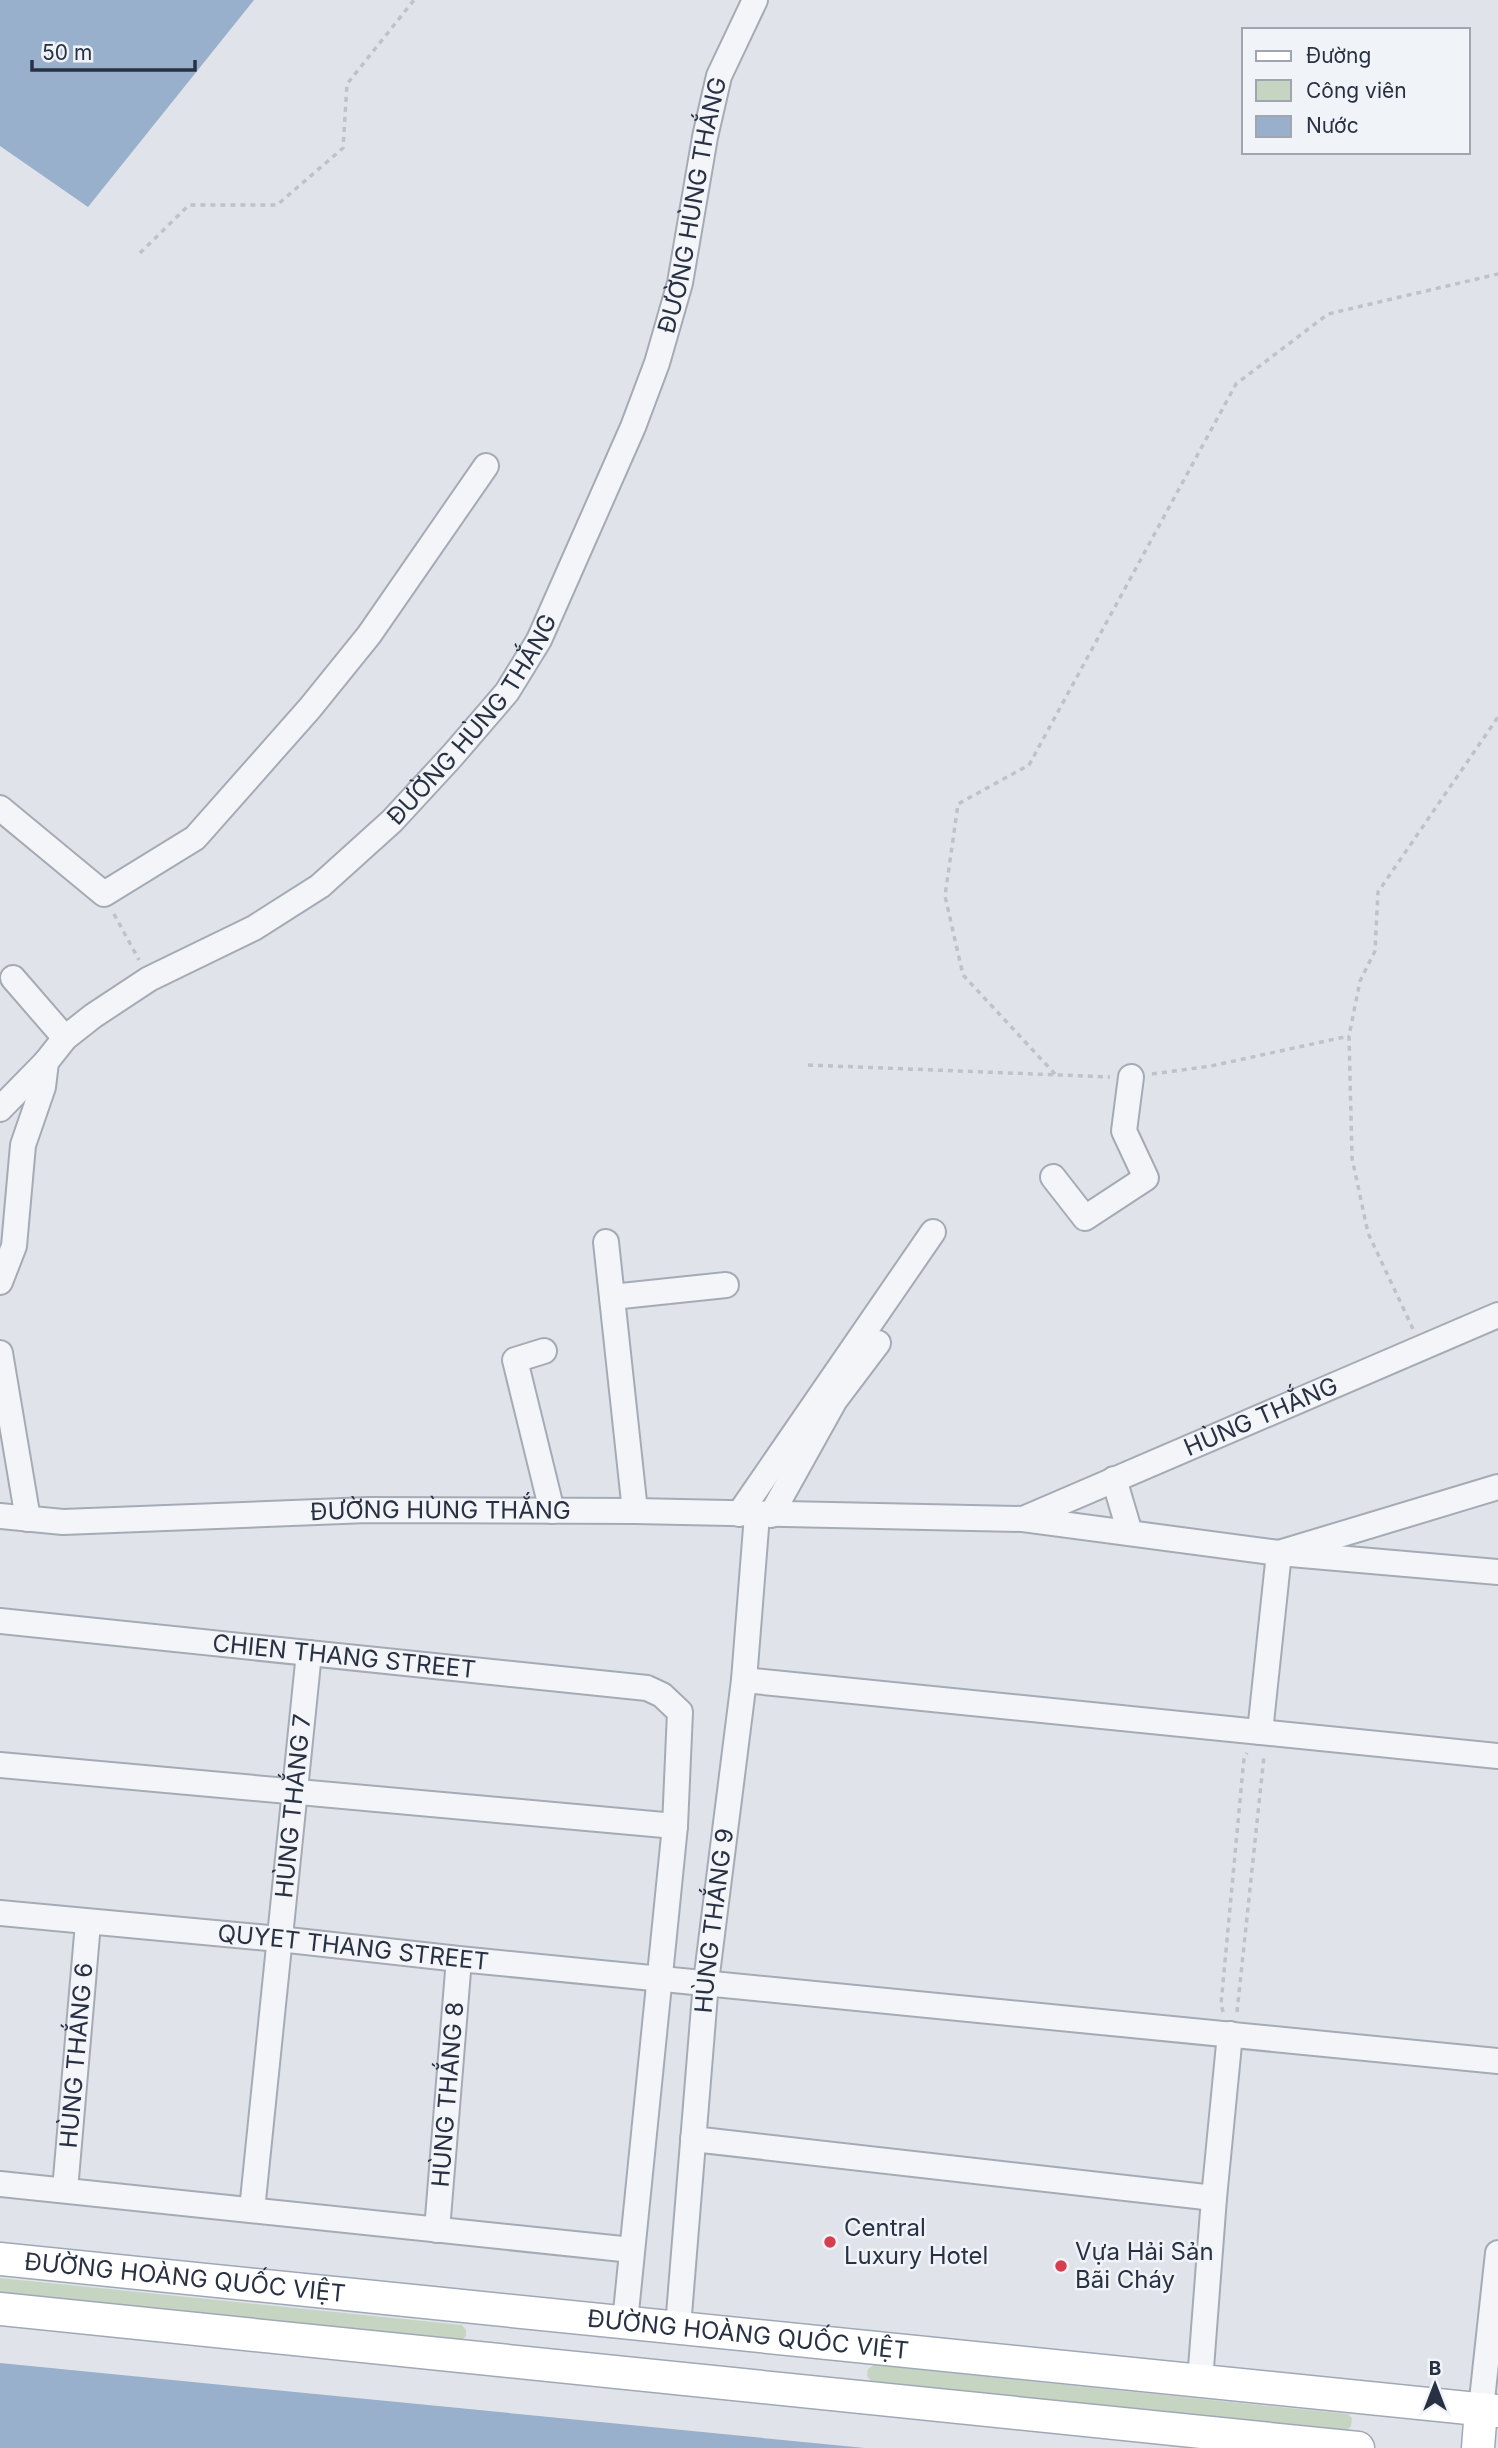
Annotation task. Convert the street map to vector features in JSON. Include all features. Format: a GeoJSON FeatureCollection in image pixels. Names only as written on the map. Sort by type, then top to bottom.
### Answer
{"type":"FeatureCollection","features":[{"type":"Feature","properties":{"kind":"main road","name":"ĐƯỜNG HOÀNG QUỐC VIỆT"},"geometry":{"type":"LineString","coordinates":[[0,2259],[1490,2410]]}},
{"type":"Feature","properties":{"kind":"main road","name":"ĐƯỜNG HOÀNG QUỐC VIỆT"},"geometry":{"type":"LineString","coordinates":[[0,2309],[1358,2448]]}},
{"type":"Feature","properties":{"kind":"main road"},"geometry":{"type":"LineString","coordinates":[[620,2372],[625,2322]]}},
{"type":"Feature","properties":{"kind":"main road"},"geometry":{"type":"LineString","coordinates":[[674,2378],[678,2328]]}},
{"type":"Feature","properties":{"kind":"main road"},"geometry":{"type":"LineString","coordinates":[[1478,2448],[1490,2410]]}},
{"type":"Feature","properties":{"kind":"street","name":"ĐƯỜNG HÙNG THẮNG"},"geometry":{"type":"LineString","coordinates":[[0,1282],[15,1246],[20,1158],[44,1087],[46,1062],[65,1038],[149,979],[254,928],[320,886],[392,821],[507,692],[539,640],[633,427],[657,363],[680,283],[705,138],[719,76],[755,0]]}},
{"type":"Feature","properties":{"kind":"street"},"geometry":{"type":"LineString","coordinates":[[0,808],[104,894],[195,838],[310,708],[369,635],[486,466]]}},
{"type":"Feature","properties":{"kind":"street"},"geometry":{"type":"LineString","coordinates":[[13,978],[65,1038]]}},
{"type":"Feature","properties":{"kind":"street"},"geometry":{"type":"LineString","coordinates":[[2,1103],[46,1062]]}},
{"type":"Feature","properties":{"kind":"street"},"geometry":{"type":"LineString","coordinates":[[1053,1177],[1085,1218],[1146,1178],[1124,1131],[1131,1077]]}},
{"type":"Feature","properties":{"kind":"street"},"geometry":{"type":"LineString","coordinates":[[756,1515],[933,1232]]}},
{"type":"Feature","properties":{"kind":"street"},"geometry":{"type":"LineString","coordinates":[[606,1242],[635,1511]]}},
{"type":"Feature","properties":{"kind":"street"},"geometry":{"type":"LineString","coordinates":[[611,1297],[726,1286]]}},
{"type":"Feature","properties":{"kind":"street","name":"HÙNG THẮNG"},"geometry":{"type":"LineString","coordinates":[[1023,1519],[1498,1315]]}},
{"type":"Feature","properties":{"kind":"street"},"geometry":{"type":"LineString","coordinates":[[756,1515],[878,1343]]}},
{"type":"Feature","properties":{"kind":"street"},"geometry":{"type":"LineString","coordinates":[[544,1351],[515,1360],[552,1511]]}},
{"type":"Feature","properties":{"kind":"street"},"geometry":{"type":"LineString","coordinates":[[0,1353],[28,1519]]}},
{"type":"Feature","properties":{"kind":"street"},"geometry":{"type":"LineString","coordinates":[[1114,1479],[1130,1533]]}},
{"type":"Feature","properties":{"kind":"street"},"geometry":{"type":"LineString","coordinates":[[1260,1732],[1279,1553],[1498,1488]]}},
{"type":"Feature","properties":{"kind":"street","name":"ĐƯỜNG HÙNG THẮNG"},"geometry":{"type":"LineString","coordinates":[[0,1516],[63,1522],[368,1510],[635,1511],[1023,1519],[1279,1553],[1498,1572]]}},
{"type":"Feature","properties":{"kind":"street","name":"HÙNG THẮNG 9"},"geometry":{"type":"LineString","coordinates":[[678,2328],[706,1982],[744,1680],[756,1515]]}},
{"type":"Feature","properties":{"kind":"street","name":"CHIEN THANG STREET"},"geometry":{"type":"LineString","coordinates":[[0,1621],[647,1688],[662,1695],[680,1712],[675,1826]]}},
{"type":"Feature","properties":{"kind":"street","name":"HÙNG THẮNG 7"},"geometry":{"type":"LineString","coordinates":[[251,2210],[309,1653]]}},
{"type":"Feature","properties":{"kind":"street"},"geometry":{"type":"LineString","coordinates":[[744,1680],[1498,1756]]}},
{"type":"Feature","properties":{"kind":"street"},"geometry":{"type":"LineString","coordinates":[[0,1765],[675,1826],[625,2322]]}},
{"type":"Feature","properties":{"kind":"street","name":"QUYET THANG STREET"},"geometry":{"type":"LineString","coordinates":[[0,1913],[1498,2061]]}},
{"type":"Feature","properties":{"kind":"street","name":"HÙNG THẮNG 6"},"geometry":{"type":"LineString","coordinates":[[65,2190],[88,1923]]}},
{"type":"Feature","properties":{"kind":"street","name":"HÙNG THẮNG 8"},"geometry":{"type":"LineString","coordinates":[[437,2230],[458,1959]]}},
{"type":"Feature","properties":{"kind":"street"},"geometry":{"type":"LineString","coordinates":[[1200,2381],[1230,2034]]}},
{"type":"Feature","properties":{"kind":"street"},"geometry":{"type":"LineString","coordinates":[[693,2139],[1214,2198]]}},
{"type":"Feature","properties":{"kind":"street"},"geometry":{"type":"LineString","coordinates":[[0,2183],[632,2250]]}},
{"type":"Feature","properties":{"kind":"street"},"geometry":{"type":"LineString","coordinates":[[1490,2410],[1498,2253]]}},
{"type":"Feature","properties":{"kind":"path"},"geometry":{"type":"LineString","coordinates":[[140,253],[189,205],[276,205],[343,148],[347,84],[414,0]]}},
{"type":"Feature","properties":{"kind":"path"},"geometry":{"type":"LineString","coordinates":[[1055,1074],[963,975],[945,896],[958,804],[1029,765],[1236,384],[1328,314],[1498,274]]}},
{"type":"Feature","properties":{"kind":"path"},"geometry":{"type":"LineString","coordinates":[[1421,1347],[1368,1233],[1352,1158],[1349,1036],[1360,981],[1375,951],[1378,892],[1498,717]]}},
{"type":"Feature","properties":{"kind":"path"},"geometry":{"type":"LineString","coordinates":[[104,894],[149,979]]}},
{"type":"Feature","properties":{"kind":"path"},"geometry":{"type":"LineString","coordinates":[[808,1065],[1131,1077],[1211,1066],[1349,1036]]}},
{"type":"Feature","properties":{"kind":"path"},"geometry":{"type":"LineString","coordinates":[[1230,2034],[1239,2006],[1265,1762],[1260,1732]]}},
{"type":"Feature","properties":{"kind":"path"},"geometry":{"type":"LineString","coordinates":[[1230,2034],[1221,2004],[1244,1758],[1260,1732]]}},
{"type":"Feature","properties":{"kind":"green space"},"geometry":{"type":"Polygon","coordinates":[[[0,2278],[462,2325],[466,2336],[460,2342],[0,2294],[0,2278]]]}},
{"type":"Feature","properties":{"kind":"green space"},"geometry":{"type":"Polygon","coordinates":[[[874,2365],[1348,2414],[1352,2418],[1351,2426],[1347,2430],[872,2382],[867,2376],[868,2369],[874,2365]]]}},
{"type":"Feature","properties":{"kind":"water"},"geometry":{"type":"Polygon","coordinates":[[[0,0],[254,0],[88,207],[0,146],[0,0]]]}},
{"type":"Feature","properties":{"kind":"water"},"geometry":{"type":"Polygon","coordinates":[[[0,2363],[865,2448],[0,2448],[0,2363]]]}},
{"type":"Feature","properties":{"kind":"place","name":"Central Luxury Hotel"},"geometry":{"type":"Point","coordinates":[830,2242]}},
{"type":"Feature","properties":{"kind":"place","name":"Vựa Hải Sản Bãi Cháy"},"geometry":{"type":"Point","coordinates":[1061,2266]}}]}
